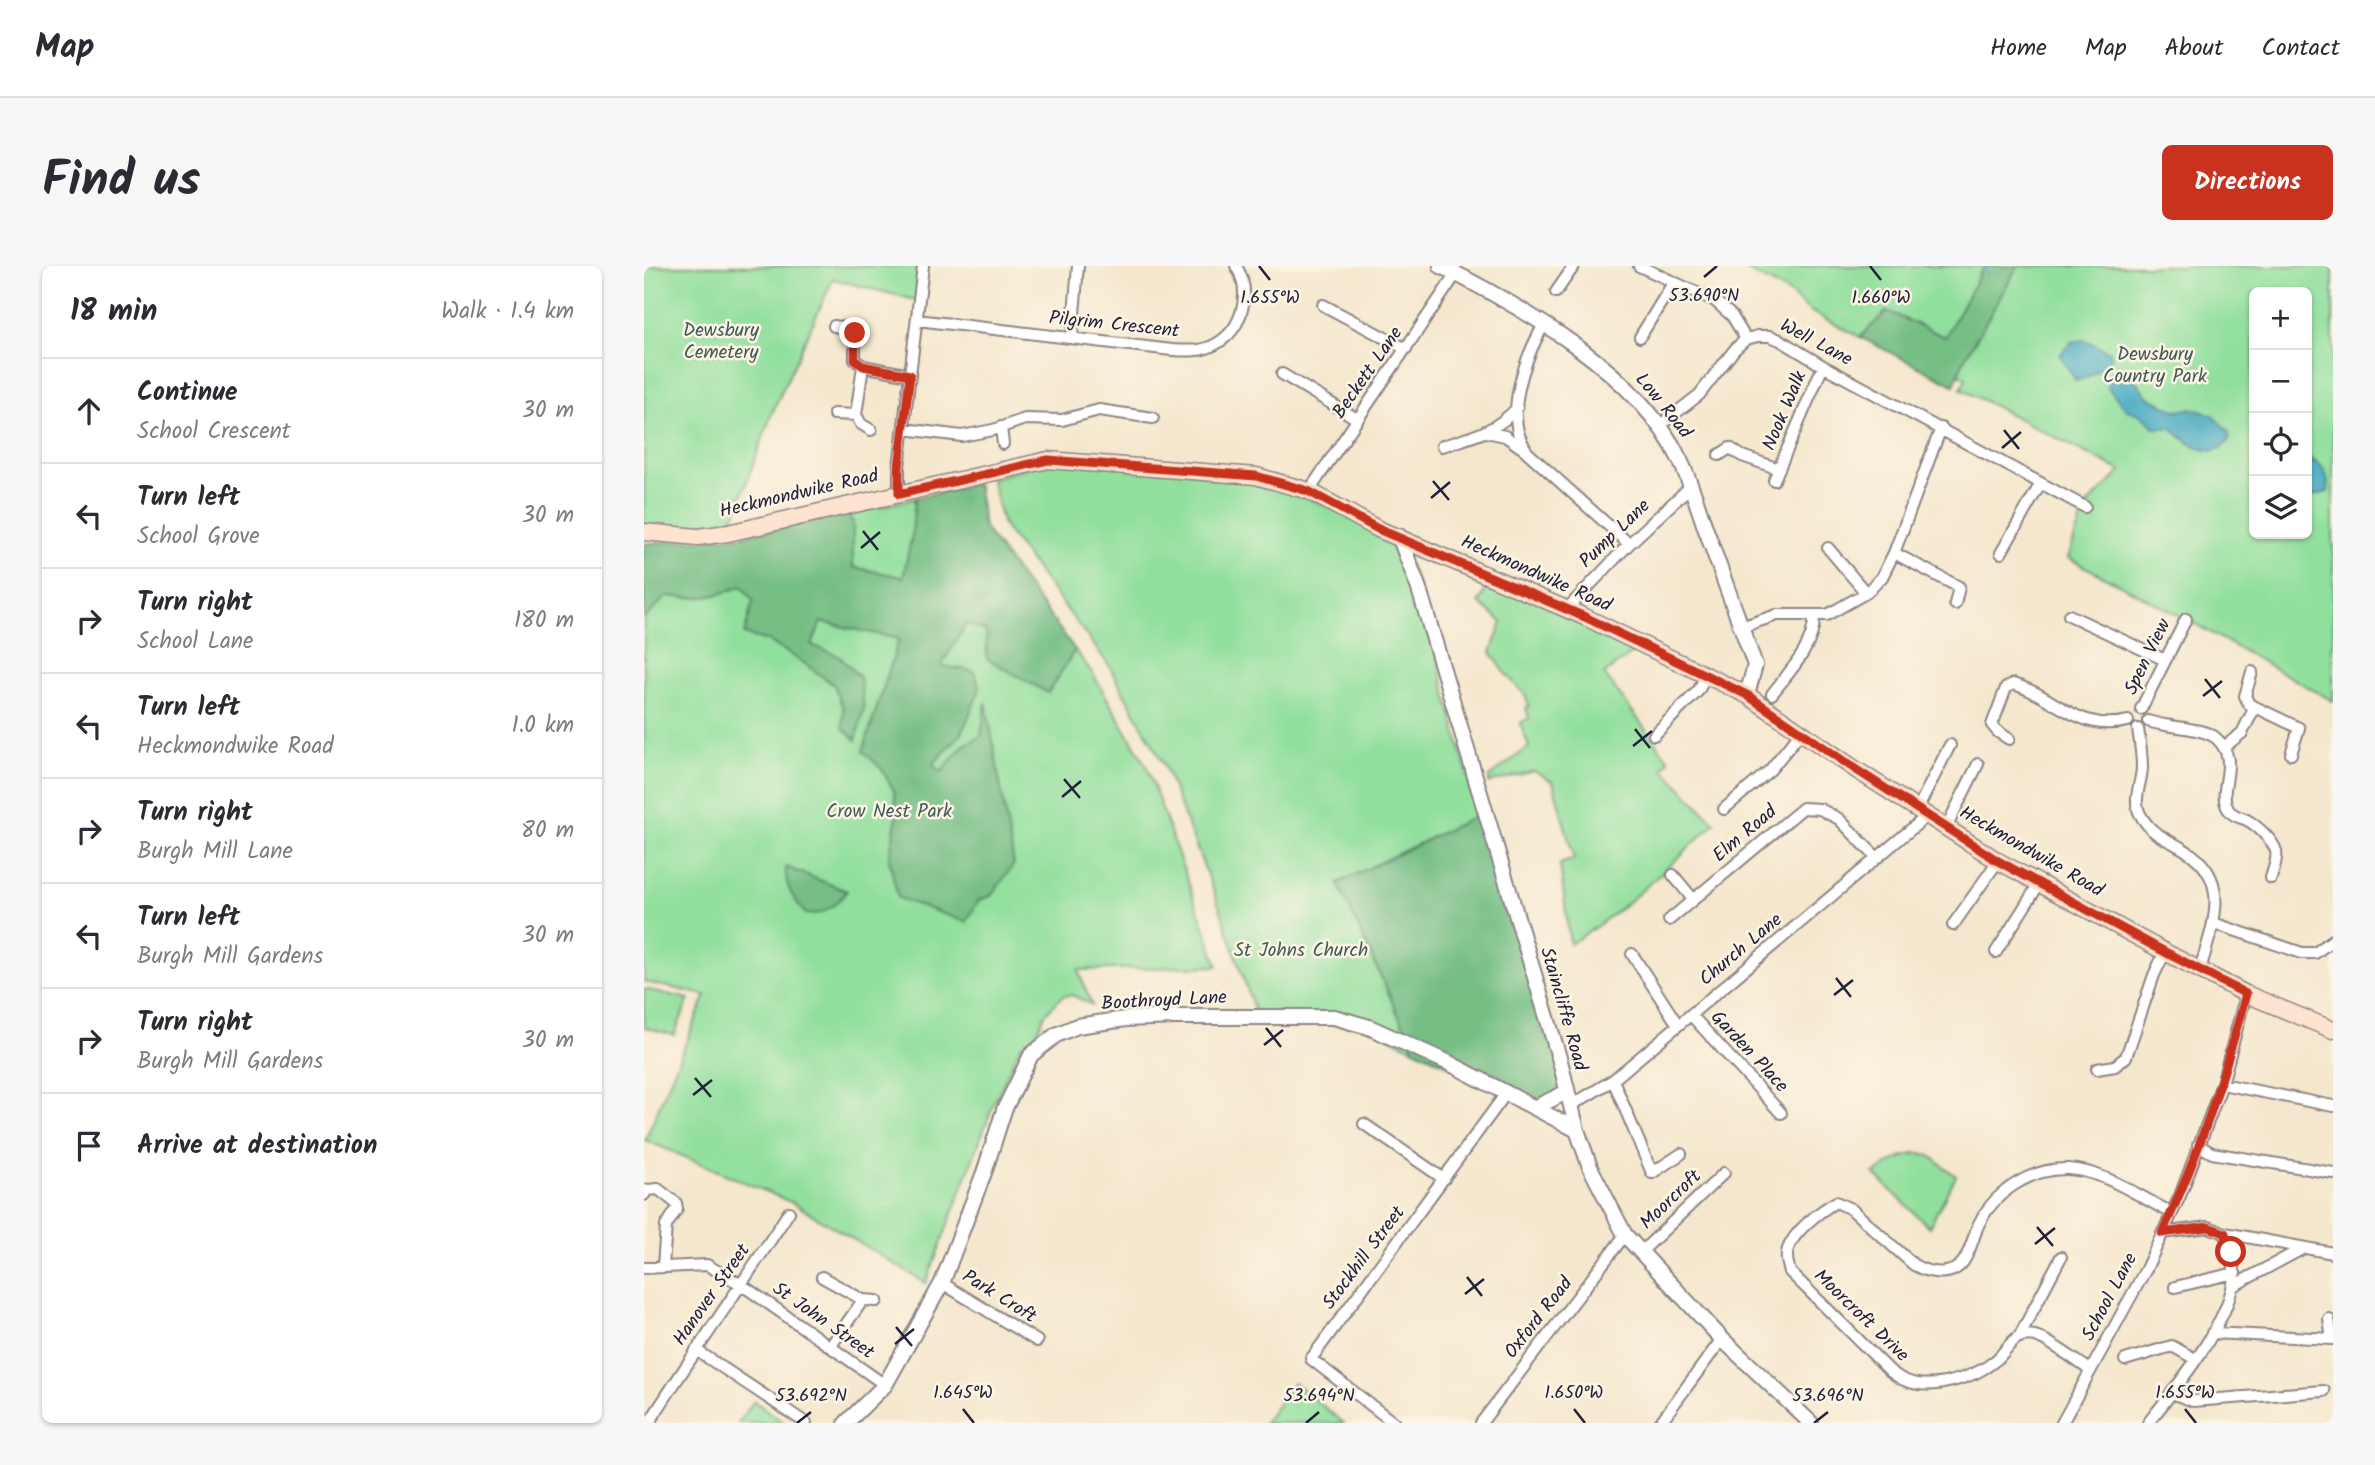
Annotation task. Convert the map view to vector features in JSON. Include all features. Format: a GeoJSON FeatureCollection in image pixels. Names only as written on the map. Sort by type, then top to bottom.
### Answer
{"type":"FeatureCollection","features":[{"type":"Feature","properties":{"kind":"main road","name":"Heckmondwike Road"},"geometry":{"type":"LineString","coordinates":[[644,532],[698,537],[728,533],[1048,460],[1256,476],[1308,491],[1378,529],[1567,609],[1747,695],[1998,861],[2246,994],[2333,1030]]}},
{"type":"Feature","properties":{"kind":"street"},"geometry":{"type":"LineString","coordinates":[[899,494],[899,467],[923,266]]}},
{"type":"Feature","properties":{"kind":"street"},"geometry":{"type":"LineString","coordinates":[[1072,338],[1077,266]]}},
{"type":"Feature","properties":{"kind":"street","name":"Pilgrim Crescent"},"geometry":{"type":"LineString","coordinates":[[917,320],[1195,351],[1214,346],[1227,337],[1238,320],[1246,297],[1236,266]]}},
{"type":"Feature","properties":{"kind":"street","name":"Low Road"},"geometry":{"type":"LineString","coordinates":[[1441,266],[1545,323],[1618,381],[1659,426],[1680,460],[1755,665],[1747,695]]}},
{"type":"Feature","properties":{"kind":"street"},"geometry":{"type":"LineString","coordinates":[[1556,292],[1574,266]]}},
{"type":"Feature","properties":{"kind":"street"},"geometry":{"type":"LineString","coordinates":[[1639,266],[1715,301],[1732,316],[1746,339],[1699,395],[1659,426]]}},
{"type":"Feature","properties":{"kind":"street","name":"Beckett Lane"},"geometry":{"type":"LineString","coordinates":[[1308,491],[1456,274]]}},
{"type":"Feature","properties":{"kind":"street"},"geometry":{"type":"LineString","coordinates":[[1640,337],[1673,283]]}},
{"type":"Feature","properties":{"kind":"street"},"geometry":{"type":"LineString","coordinates":[[1323,305],[1406,349]]}},
{"type":"Feature","properties":{"kind":"street"},"geometry":{"type":"LineString","coordinates":[[1527,452],[1518,432],[1517,408],[1529,349],[1545,323]]}},
{"type":"Feature","properties":{"kind":"street"},"geometry":{"type":"LineString","coordinates":[[834,326],[850,329],[855,333],[855,360],[863,366],[910,375]]}},
{"type":"Feature","properties":{"kind":"street","name":"Well Lane"},"geometry":{"type":"LineString","coordinates":[[1746,339],[1758,336],[1780,340],[1823,366],[2085,507]]}},
{"type":"Feature","properties":{"kind":"street"},"geometry":{"type":"LineString","coordinates":[[863,366],[856,415],[861,424],[871,430]]}},
{"type":"Feature","properties":{"kind":"street","name":"Nook Walk"},"geometry":{"type":"LineString","coordinates":[[1774,480],[1823,366]]}},
{"type":"Feature","properties":{"kind":"street"},"geometry":{"type":"LineString","coordinates":[[1282,374],[1357,419]]}},
{"type":"Feature","properties":{"kind":"street"},"geometry":{"type":"LineString","coordinates":[[1442,446],[1486,432],[1507,419],[1517,408]]}},
{"type":"Feature","properties":{"kind":"street"},"geometry":{"type":"LineString","coordinates":[[904,429],[962,436],[1025,419],[1062,420],[1098,410],[1153,418]]}},
{"type":"Feature","properties":{"kind":"street"},"geometry":{"type":"LineString","coordinates":[[834,414],[856,415]]}},
{"type":"Feature","properties":{"kind":"street"},"geometry":{"type":"LineString","coordinates":[[1002,427],[1003,444]]}},
{"type":"Feature","properties":{"kind":"street"},"geometry":{"type":"LineString","coordinates":[[1741,627],[1777,615],[1827,615],[1866,593],[1882,577],[1894,553],[1941,428]]}},
{"type":"Feature","properties":{"kind":"street"},"geometry":{"type":"LineString","coordinates":[[1486,432],[1505,436],[1527,452],[1629,544]]}},
{"type":"Feature","properties":{"kind":"street","name":"Nook Walk"},"geometry":{"type":"LineString","coordinates":[[1719,455],[1730,448],[1742,456],[1779,469]]}},
{"type":"Feature","properties":{"kind":"street"},"geometry":{"type":"LineString","coordinates":[[2001,553],[2042,482]]}},
{"type":"Feature","properties":{"kind":"street","name":"Pump Lane"},"geometry":{"type":"LineString","coordinates":[[1567,609],[1629,544],[1690,486]]}},
{"type":"Feature","properties":{"kind":"street","name":"Staincliffe Road"},"geometry":{"type":"LineString","coordinates":[[1399,536],[1419,589],[1590,1167],[1625,1235],[1722,1339],[1811,1423]]}},
{"type":"Feature","properties":{"kind":"street"},"geometry":{"type":"LineString","coordinates":[[1828,548],[1866,593]]}},
{"type":"Feature","properties":{"kind":"street"},"geometry":{"type":"LineString","coordinates":[[1894,553],[1959,587],[1955,604]]}},
{"type":"Feature","properties":{"kind":"street"},"geometry":{"type":"LineString","coordinates":[[2069,615],[2165,660]]}},
{"type":"Feature","properties":{"kind":"street"},"geometry":{"type":"LineString","coordinates":[[1772,694],[1809,642],[1815,616]]}},
{"type":"Feature","properties":{"kind":"street","name":"Spen View"},"geometry":{"type":"LineString","coordinates":[[2141,709],[2186,619]]}},
{"type":"Feature","properties":{"kind":"street"},"geometry":{"type":"LineString","coordinates":[[2252,672],[2245,696],[2255,707],[2299,728],[2291,754]]}},
{"type":"Feature","properties":{"kind":"street"},"geometry":{"type":"LineString","coordinates":[[1654,735],[1698,691],[1707,674]]}},
{"type":"Feature","properties":{"kind":"street"},"geometry":{"type":"LineString","coordinates":[[2009,739],[1992,725],[2006,688],[2013,684],[2039,694],[2084,720],[2102,724],[2128,721]]}},
{"type":"Feature","properties":{"kind":"street"},"geometry":{"type":"LineString","coordinates":[[2224,747],[2242,733],[2255,707]]}},
{"type":"Feature","properties":{"kind":"street","name":"Spen View"},"geometry":{"type":"LineString","coordinates":[[2141,709],[2147,714],[2148,721],[2145,727],[2132,728],[2128,721],[2131,711],[2141,709]]}},
{"type":"Feature","properties":{"kind":"street"},"geometry":{"type":"LineString","coordinates":[[2148,721],[2205,731],[2224,747],[2228,757],[2225,801],[2233,814],[2251,822],[2273,845],[2276,858],[2271,878]]}},
{"type":"Feature","properties":{"kind":"street"},"geometry":{"type":"LineString","coordinates":[[2138,729],[2142,771],[2137,790],[2138,811],[2161,839],[2202,863],[2213,878],[2216,888],[2213,923],[2200,970]]}},
{"type":"Feature","properties":{"kind":"street"},"geometry":{"type":"LineString","coordinates":[[1724,808],[1770,770],[1801,732]]}},
{"type":"Feature","properties":{"kind":"street"},"geometry":{"type":"LineString","coordinates":[[1923,812],[1950,745]]}},
{"type":"Feature","properties":{"kind":"street"},"geometry":{"type":"LineString","coordinates":[[1946,828],[1978,764]]}},
{"type":"Feature","properties":{"kind":"street","name":"Elm Road"},"geometry":{"type":"LineString","coordinates":[[1669,920],[1803,808],[1820,809],[1839,818],[1877,858]]}},
{"type":"Feature","properties":{"kind":"street","name":"Church Lane"},"geometry":{"type":"LineString","coordinates":[[1569,1098],[1613,1080],[1877,858],[1923,812]]}},
{"type":"Feature","properties":{"kind":"street"},"geometry":{"type":"LineString","coordinates":[[1953,925],[1998,861]]}},
{"type":"Feature","properties":{"kind":"street"},"geometry":{"type":"LineString","coordinates":[[1673,876],[1693,899]]}},
{"type":"Feature","properties":{"kind":"street"},"geometry":{"type":"LineString","coordinates":[[1996,952],[2039,884]]}},
{"type":"Feature","properties":{"kind":"street"},"geometry":{"type":"LineString","coordinates":[[2213,923],[2302,953],[2315,953],[2333,940]]}},
{"type":"Feature","properties":{"kind":"street"},"geometry":{"type":"LineString","coordinates":[[2097,1069],[2115,1066],[2126,1057],[2154,975],[2165,952]]}},
{"type":"Feature","properties":{"kind":"street"},"geometry":{"type":"LineString","coordinates":[[1632,954],[1678,1025]]}},
{"type":"Feature","properties":{"kind":"street","name":"School Lane"},"geometry":{"type":"LineString","coordinates":[[2062,1423],[2123,1313],[2172,1213],[2222,1084],[2246,994]]}},
{"type":"Feature","properties":{"kind":"street","name":"Garden Place"},"geometry":{"type":"LineString","coordinates":[[1690,1015],[1781,1113]]}},
{"type":"Feature","properties":{"kind":"street","name":"Boothroyd Lane"},"geometry":{"type":"LineString","coordinates":[[846,1423],[885,1385],[942,1283],[985,1170],[1004,1110],[1031,1055],[1056,1035],[1077,1026],[1126,1018],[1334,1017],[1369,1027],[1507,1092],[1577,1130]]}},
{"type":"Feature","properties":{"kind":"street"},"geometry":{"type":"LineString","coordinates":[[1613,1080],[1652,1173],[1681,1154]]}},
{"type":"Feature","properties":{"kind":"street"},"geometry":{"type":"LineString","coordinates":[[2222,1084],[2333,1106]]}},
{"type":"Feature","properties":{"kind":"street","name":"Stockhill Street"},"geometry":{"type":"LineString","coordinates":[[1394,1423],[1311,1359],[1507,1092]]}},
{"type":"Feature","properties":{"kind":"street"},"geometry":{"type":"LineString","coordinates":[[1536,1107],[1569,1098]]}},
{"type":"Feature","properties":{"kind":"street"},"geometry":{"type":"LineString","coordinates":[[1364,1124],[1444,1179]]}},
{"type":"Feature","properties":{"kind":"street"},"geometry":{"type":"LineString","coordinates":[[2198,1145],[2212,1153],[2333,1173]]}},
{"type":"Feature","properties":{"kind":"street","name":"Moorcroft Drive"},"geometry":{"type":"LineString","coordinates":[[2061,1257],[2020,1335],[1996,1360],[1967,1376],[1943,1384],[1915,1383],[1903,1380],[1890,1371],[1790,1272],[1786,1258],[1788,1247],[1804,1227],[1836,1202],[1851,1209],[1914,1265],[1925,1271],[1948,1273],[1962,1265],[1978,1225],[1991,1206],[2012,1185],[2043,1172],[2068,1169],[2094,1174],[2125,1187],[2172,1213]]}},
{"type":"Feature","properties":{"kind":"street","name":"Moorcroft"},"geometry":{"type":"LineString","coordinates":[[1641,1252],[1724,1173]]}},
{"type":"Feature","properties":{"kind":"street"},"geometry":{"type":"LineString","coordinates":[[644,1195],[647,1190],[659,1189],[676,1203],[674,1214],[666,1226],[663,1266]]}},
{"type":"Feature","properties":{"kind":"street","name":"Hanover Street"},"geometry":{"type":"LineString","coordinates":[[649,1423],[789,1212]]}},
{"type":"Feature","properties":{"kind":"street"},"geometry":{"type":"LineString","coordinates":[[2162,1233],[2208,1227],[2225,1233],[2333,1253]]}},
{"type":"Feature","properties":{"kind":"street"},"geometry":{"type":"LineString","coordinates":[[2148,1423],[2172,1393],[2212,1333],[2233,1286],[2235,1273],[2225,1233]]}},
{"type":"Feature","properties":{"kind":"street","name":"Oxford Road"},"geometry":{"type":"LineString","coordinates":[[1480,1423],[1625,1235]]}},
{"type":"Feature","properties":{"kind":"street"},"geometry":{"type":"LineString","coordinates":[[2233,1286],[2302,1249]]}},
{"type":"Feature","properties":{"kind":"street","name":"St John Street"},"geometry":{"type":"LineString","coordinates":[[644,1268],[707,1265],[742,1285],[885,1385]]}},
{"type":"Feature","properties":{"kind":"street"},"geometry":{"type":"LineString","coordinates":[[2175,1287],[2235,1273]]}},
{"type":"Feature","properties":{"kind":"street"},"geometry":{"type":"LineString","coordinates":[[822,1277],[863,1300],[877,1301]]}},
{"type":"Feature","properties":{"kind":"street","name":"Park Croft"},"geometry":{"type":"LineString","coordinates":[[942,1283],[1037,1341]]}},
{"type":"Feature","properties":{"kind":"street"},"geometry":{"type":"LineString","coordinates":[[830,1347],[863,1300]]}},
{"type":"Feature","properties":{"kind":"street"},"geometry":{"type":"LineString","coordinates":[[2212,1333],[2332,1339],[2329,1319]]}},
{"type":"Feature","properties":{"kind":"street"},"geometry":{"type":"LineString","coordinates":[[2020,1335],[2036,1336],[2090,1370]]}},
{"type":"Feature","properties":{"kind":"street"},"geometry":{"type":"LineString","coordinates":[[1660,1423],[1722,1339]]}},
{"type":"Feature","properties":{"kind":"street"},"geometry":{"type":"LineString","coordinates":[[2125,1360],[2172,1346],[2195,1359]]}},
{"type":"Feature","properties":{"kind":"street"},"geometry":{"type":"LineString","coordinates":[[696,1350],[806,1423]]}},
{"type":"Feature","properties":{"kind":"street"},"geometry":{"type":"LineString","coordinates":[[2172,1393],[2193,1401],[2324,1391]]}},
{"type":"Feature","properties":{"kind":"green space","name":"Dewsbury Cemetery"},"geometry":{"type":"Polygon","coordinates":[[[644,266],[923,266],[919,301],[833,279],[772,413],[728,533],[644,532],[644,266]]]}},
{"type":"Feature","properties":{"kind":"green space","name":"Dewsbury Country Park"},"geometry":{"type":"Polygon","coordinates":[[[1738,266],[2333,266],[2333,701],[2186,619],[2068,558],[2085,507],[2121,471],[1961,389],[1966,378],[1871,327],[1860,337],[1810,311],[1787,291],[1738,266]]]}},
{"type":"Feature","properties":{"kind":"green space"},"geometry":{"type":"Polygon","coordinates":[[[1984,266],[2018,266],[1964,360],[1954,385],[1860,337],[1887,311],[1945,337],[1984,266]]]}},
{"type":"Feature","properties":{"kind":"green space","name":"St Johns Church"},"geometry":{"type":"Polygon","coordinates":[[[1048,460],[1256,476],[1399,536],[1419,589],[1478,815],[1338,883],[1414,1049],[1369,1027],[1257,1018],[1216,897],[1164,765],[1108,664],[1003,525],[991,479],[1048,460]]]}},
{"type":"Feature","properties":{"kind":"green space","name":"Crow Nest Park"},"geometry":{"type":"Polygon","coordinates":[[[977,484],[984,528],[1093,674],[1147,767],[1218,966],[1078,970],[1092,1005],[1072,995],[1063,996],[1045,1014],[1037,1033],[1020,1047],[994,1103],[926,1283],[793,1203],[645,1140],[706,995],[644,982],[644,544],[742,536],[977,484]]]}},
{"type":"Feature","properties":{"kind":"green space"},"geometry":{"type":"Polygon","coordinates":[[[977,484],[984,528],[1075,650],[1048,693],[987,659],[986,631],[966,624],[941,666],[974,671],[980,689],[962,733],[933,764],[941,772],[963,746],[981,736],[986,702],[1014,864],[991,896],[979,900],[966,922],[898,898],[889,859],[897,815],[894,791],[881,768],[863,751],[899,639],[821,622],[812,645],[839,656],[860,677],[864,708],[856,740],[843,728],[843,708],[834,685],[768,641],[744,634],[753,601],[742,586],[706,597],[667,596],[644,619],[644,544],[742,536],[848,514],[853,523],[853,567],[903,577],[912,535],[915,498],[977,484]]]}},
{"type":"Feature","properties":{"kind":"green space"},"geometry":{"type":"Polygon","coordinates":[[[1491,578],[1643,645],[1604,674],[1669,760],[1663,769],[1715,823],[1627,903],[1570,944],[1560,864],[1574,859],[1553,782],[1534,771],[1489,783],[1489,777],[1529,747],[1520,723],[1529,718],[1525,695],[1491,652],[1502,622],[1479,603],[1491,578]]]}},
{"type":"Feature","properties":{"kind":"green space"},"geometry":{"type":"Polygon","coordinates":[[[1478,815],[1560,1061],[1567,1092],[1536,1107],[1414,1049],[1338,883],[1478,815]]]}},
{"type":"Feature","properties":{"kind":"green space"},"geometry":{"type":"Polygon","coordinates":[[[786,867],[847,891],[829,908],[806,914],[791,893],[786,867]]]}},
{"type":"Feature","properties":{"kind":"green space"},"geometry":{"type":"Polygon","coordinates":[[[644,989],[689,999],[674,1035],[644,1027],[644,989]]]}},
{"type":"Feature","properties":{"kind":"green space"},"geometry":{"type":"Polygon","coordinates":[[[1916,1153],[1929,1155],[1956,1176],[1929,1227],[1874,1174],[1897,1159],[1916,1153]]]}},
{"type":"Feature","properties":{"kind":"green space"},"geometry":{"type":"Polygon","coordinates":[[[1294,1383],[1344,1423],[1264,1423],[1294,1383]]]}},
{"type":"Feature","properties":{"kind":"green space"},"geometry":{"type":"Polygon","coordinates":[[[754,1401],[784,1423],[738,1423],[754,1401]]]}},
{"type":"Feature","properties":{"kind":"water"},"geometry":{"type":"Polygon","coordinates":[[[2085,340],[2110,352],[2111,360],[2099,370],[2076,381],[2060,355],[2071,342],[2085,340]]]}},
{"type":"Feature","properties":{"kind":"water"},"geometry":{"type":"Polygon","coordinates":[[[2119,373],[2135,380],[2148,397],[2166,406],[2178,411],[2191,408],[2213,415],[2228,431],[2230,439],[2216,450],[2208,450],[2192,445],[2172,428],[2156,428],[2139,414],[2127,410],[2107,387],[2111,376],[2119,373]]]}},
{"type":"Feature","properties":{"kind":"water"},"geometry":{"type":"Polygon","coordinates":[[[2312,460],[2324,470],[2328,479],[2328,492],[2312,496],[2312,460]]]}},
{"type":"Feature","properties":{"kind":"waterway"},"geometry":{"type":"LineString","coordinates":[[1983,266],[1988,274]]}},
{"type":"Feature","properties":{"kind":"route"},"geometry":{"type":"LineString","coordinates":[[855,333],[855,360],[863,366],[910,375],[899,467],[899,494],[1048,460],[1256,476],[1308,491],[1378,529],[1585,617],[1747,695],[1855,769],[1998,861],[2246,994],[2222,1084],[2180,1196],[2162,1233],[2208,1227],[2225,1233],[2231,1252]]}}]}
